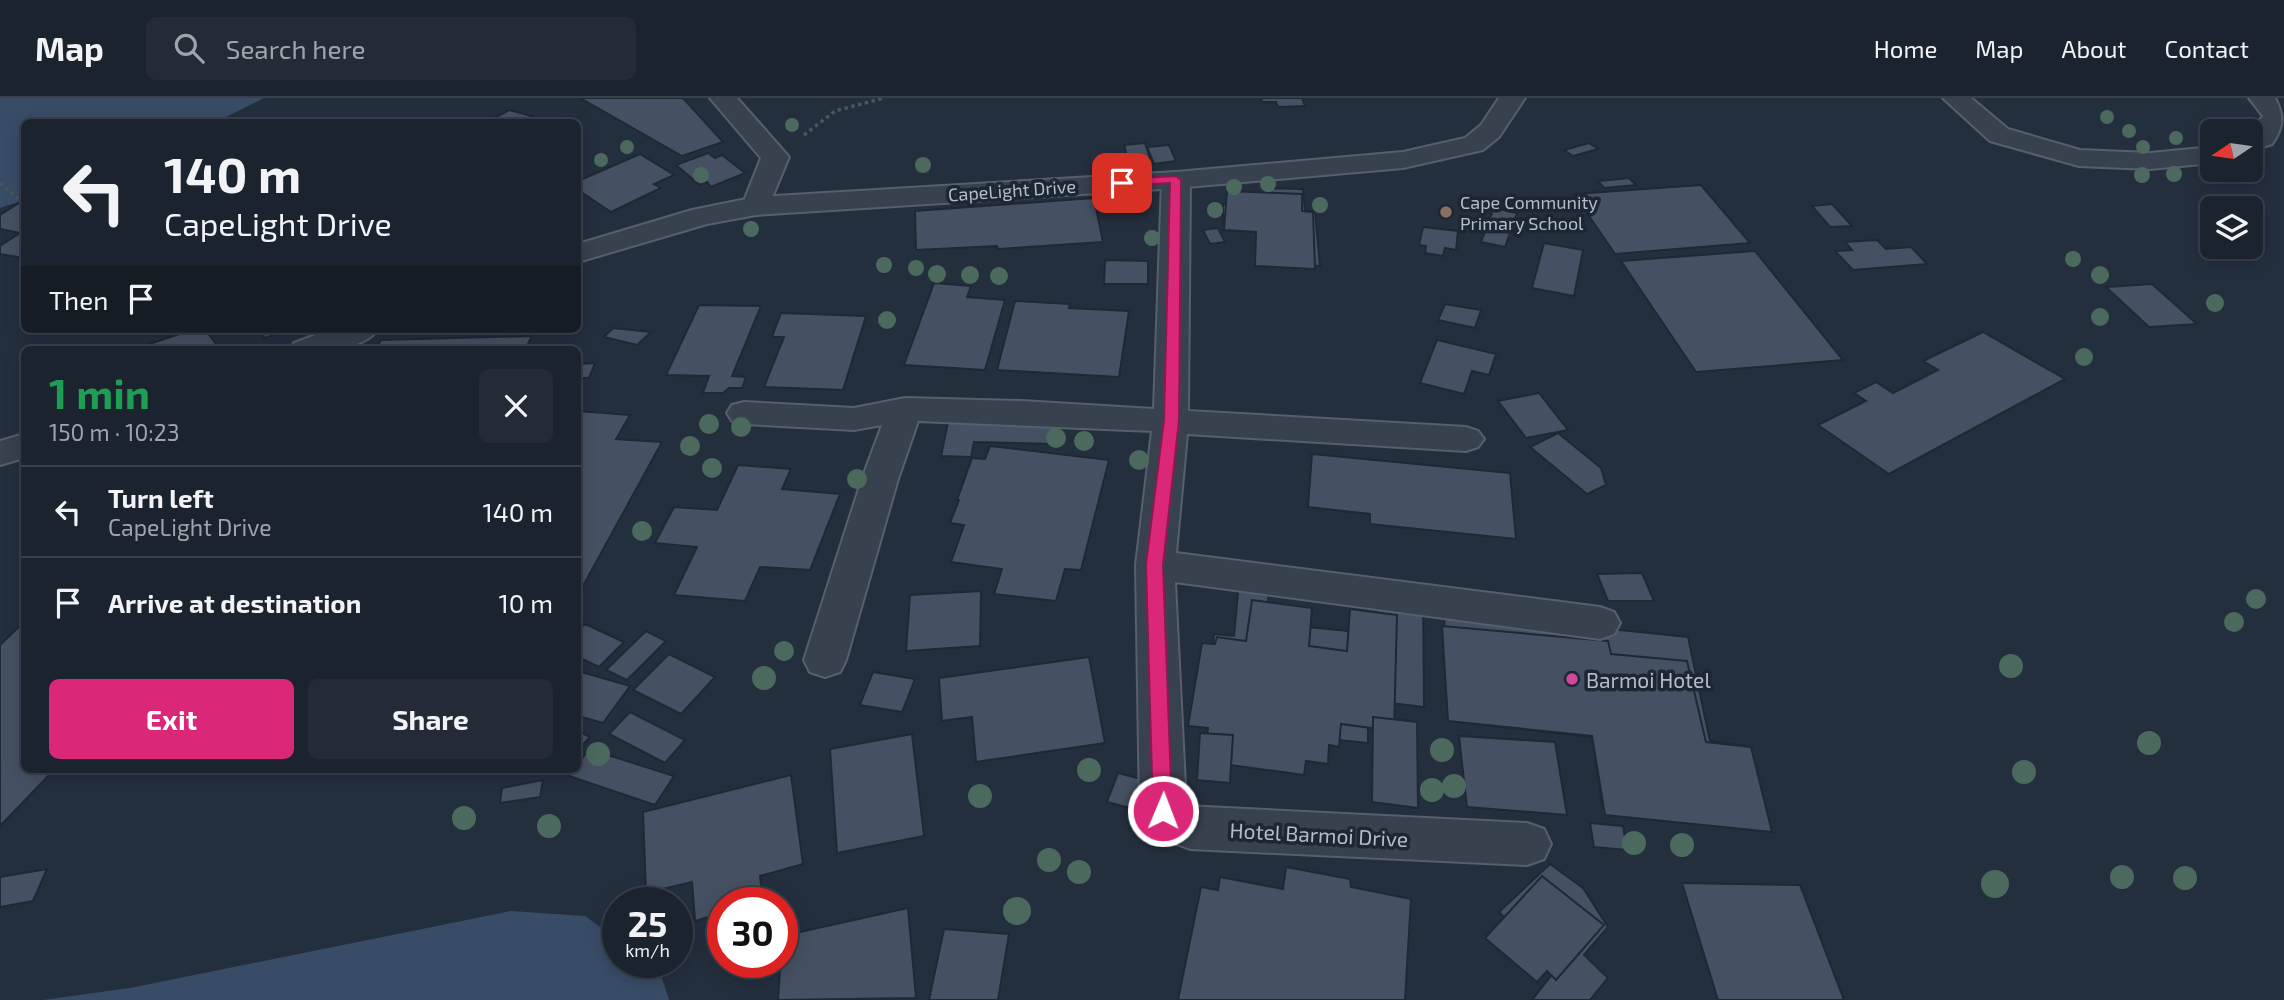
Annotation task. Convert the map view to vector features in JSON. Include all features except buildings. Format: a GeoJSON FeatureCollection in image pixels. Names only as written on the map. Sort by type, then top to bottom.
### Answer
{"type":"FeatureCollection","features":[{"type":"Feature","properties":{"kind":"street"},"geometry":{"type":"LineString","coordinates":[[723,98],[775,157],[756,206]]}},
{"type":"Feature","properties":{"kind":"street","name":"CapeLight Drive"},"geometry":{"type":"LineString","coordinates":[[581,252],[702,216],[756,206],[1176,180],[1376,163],[1434,154],[1474,144],[1490,131],[1512,98]]}},
{"type":"Feature","properties":{"kind":"street"},"geometry":{"type":"LineString","coordinates":[[1956,98],[1998,135],[2079,159],[2150,161],[2200,156]]}},
{"type":"Feature","properties":{"kind":"street"},"geometry":{"type":"LineString","coordinates":[[2262,98],[2276,116],[2263,138]]}},
{"type":"Feature","properties":{"kind":"street","name":"Hotel Barmoi Drive"},"geometry":{"type":"LineString","coordinates":[[1176,180],[1171,420],[1154,565],[1163,811],[1166,820],[1190,828],[1527,844]]}},
{"type":"Feature","properties":{"kind":"street"},"geometry":{"type":"LineString","coordinates":[[317,346],[351,333]]}},
{"type":"Feature","properties":{"kind":"street"},"geometry":{"type":"LineString","coordinates":[[825,660],[880,479],[905,409]]}},
{"type":"Feature","properties":{"kind":"street"},"geometry":{"type":"LineString","coordinates":[[744,413],[854,419],[905,409],[1171,420],[1466,439]]}},
{"type":"Feature","properties":{"kind":"street"},"geometry":{"type":"LineString","coordinates":[[0,453],[21,447]]}},
{"type":"Feature","properties":{"kind":"street"},"geometry":{"type":"LineString","coordinates":[[1154,565],[1600,623]]}},
{"type":"Feature","properties":{"kind":"path"},"geometry":{"type":"LineString","coordinates":[[775,157],[835,111],[884,98]]}},
{"type":"Feature","properties":{"kind":"path"},"geometry":{"type":"LineString","coordinates":[[0,183],[21,201]]}},
{"type":"Feature","properties":{"kind":"water"},"geometry":{"type":"Polygon","coordinates":[[[0,98],[264,98],[222,119],[21,119],[21,201],[0,208],[0,98]]]}},
{"type":"Feature","properties":{"kind":"water"},"geometry":{"type":"Polygon","coordinates":[[[511,911],[585,916],[602,928],[602,978],[662,978],[669,1000],[43,1000],[130,988],[511,911]]]}},
{"type":"Feature","properties":{"kind":"place","name":"Cape Community Primary School"},"geometry":{"type":"Point","coordinates":[1446,212]}},
{"type":"Feature","properties":{"kind":"place","name":"Barmoi Hotel"},"geometry":{"type":"Point","coordinates":[1572,679]}},
{"type":"Feature","properties":{"kind":"route"},"geometry":{"type":"LineString","coordinates":[[1122,183],[1176,180],[1171,420],[1154,565],[1164,778],[1163,811]]}}]}
